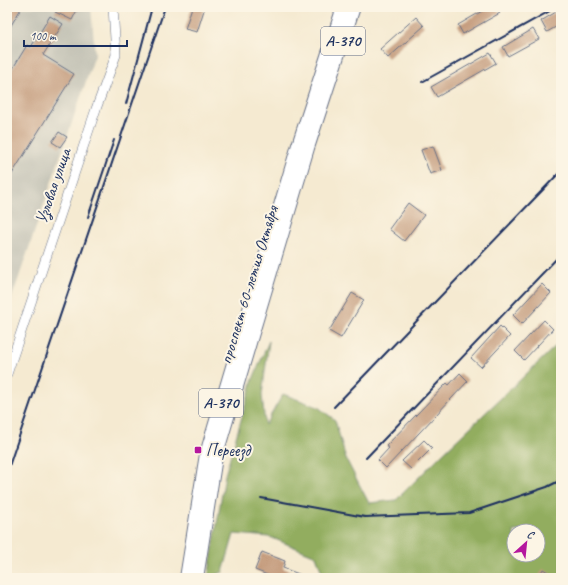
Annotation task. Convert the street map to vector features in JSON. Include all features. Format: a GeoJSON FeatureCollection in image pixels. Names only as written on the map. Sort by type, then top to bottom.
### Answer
{"type":"FeatureCollection","features":[{"type":"Feature","properties":{"kind":"highway","name":"проспект 60-летия Октября"},"geometry":{"type":"LineString","coordinates":[[186,578],[206,454],[298,145],[343,7]]}},
{"type":"Feature","properties":{"kind":"highway","name":"проспект 60-летия Октября"},"geometry":{"type":"LineString","coordinates":[[197,578],[216,457],[308,148],[354,7]]}},
{"type":"Feature","properties":{"kind":"street","name":"Узловая улица"},"geometry":{"type":"LineString","coordinates":[[7,374],[96,109],[116,55],[113,7]]}},
{"type":"Feature","properties":{"kind":"shaded area"},"geometry":{"type":"Polygon","coordinates":[[[7,7],[91,7],[95,55],[7,312],[7,7]]]}},
{"type":"Feature","properties":{"kind":"green space"},"geometry":{"type":"Polygon","coordinates":[[[269,341],[262,395],[265,425],[283,394],[318,407],[335,420],[346,459],[369,503],[396,500],[561,341],[561,578],[324,578],[316,556],[270,537],[234,534],[223,572],[208,578],[225,475],[253,379],[269,341]]]}},
{"type":"Feature","properties":{"kind":"building"},"geometry":{"type":"Polygon","coordinates":[[[7,7],[22,7],[7,32],[7,7]]]}},
{"type":"Feature","properties":{"kind":"building"},"geometry":{"type":"Polygon","coordinates":[[[58,7],[78,8],[72,20],[55,12],[58,7]]]}},
{"type":"Feature","properties":{"kind":"building"},"geometry":{"type":"Polygon","coordinates":[[[192,7],[205,7],[197,32],[185,29],[192,7]]]}},
{"type":"Feature","properties":{"kind":"building"},"geometry":{"type":"Polygon","coordinates":[[[489,7],[496,7],[500,13],[463,34],[458,25],[489,7]]]}},
{"type":"Feature","properties":{"kind":"building"},"geometry":{"type":"Polygon","coordinates":[[[561,9],[561,24],[547,32],[541,21],[561,9]]]}},
{"type":"Feature","properties":{"kind":"building"},"geometry":{"type":"Polygon","coordinates":[[[50,16],[63,24],[43,55],[74,74],[7,182],[7,78],[27,45],[31,47],[50,16]]]}},
{"type":"Feature","properties":{"kind":"building"},"geometry":{"type":"Polygon","coordinates":[[[416,17],[424,26],[388,58],[380,49],[416,17]]]}},
{"type":"Feature","properties":{"kind":"building"},"geometry":{"type":"Polygon","coordinates":[[[533,29],[539,39],[508,56],[503,47],[533,29]]]}},
{"type":"Feature","properties":{"kind":"building"},"geometry":{"type":"Polygon","coordinates":[[[490,53],[496,63],[437,97],[431,87],[490,53]]]}},
{"type":"Feature","properties":{"kind":"building"},"geometry":{"type":"Polygon","coordinates":[[[59,132],[67,137],[60,147],[52,142],[59,132]]]}},
{"type":"Feature","properties":{"kind":"building"},"geometry":{"type":"Polygon","coordinates":[[[433,146],[442,170],[430,174],[421,150],[433,146]]]}},
{"type":"Feature","properties":{"kind":"building"},"geometry":{"type":"Polygon","coordinates":[[[408,203],[424,215],[404,241],[389,229],[408,203]]]}},
{"type":"Feature","properties":{"kind":"building"},"geometry":{"type":"Polygon","coordinates":[[[542,284],[551,293],[522,324],[513,315],[542,284]]]}},
{"type":"Feature","properties":{"kind":"building"},"geometry":{"type":"Polygon","coordinates":[[[352,293],[364,300],[341,338],[329,331],[352,293]]]}},
{"type":"Feature","properties":{"kind":"building"},"geometry":{"type":"Polygon","coordinates":[[[544,320],[553,329],[524,360],[515,351],[544,320]]]}},
{"type":"Feature","properties":{"kind":"building"},"geometry":{"type":"Polygon","coordinates":[[[500,326],[510,336],[481,367],[471,358],[500,326]]]}},
{"type":"Feature","properties":{"kind":"building"},"geometry":{"type":"Polygon","coordinates":[[[460,373],[468,381],[386,468],[378,460],[389,448],[386,446],[447,383],[449,385],[460,373]]]}},
{"type":"Feature","properties":{"kind":"building"},"geometry":{"type":"Polygon","coordinates":[[[424,440],[432,448],[411,469],[402,461],[424,440]]]}},
{"type":"Feature","properties":{"kind":"building"},"geometry":{"type":"Polygon","coordinates":[[[262,552],[285,561],[283,568],[304,576],[303,578],[275,578],[255,570],[262,552]]]}},
{"type":"Feature","properties":{"kind":"building"},"geometry":{"type":"Polygon","coordinates":[[[543,569],[553,575],[551,578],[538,578],[543,569]]]}},
{"type":"Feature","properties":{"kind":"railway"},"geometry":{"type":"LineString","coordinates":[[126,104],[152,7]]}},
{"type":"Feature","properties":{"kind":"railway"},"geometry":{"type":"LineString","coordinates":[[7,472],[165,7]]}},
{"type":"Feature","properties":{"kind":"railway"},"geometry":{"type":"LineString","coordinates":[[422,82],[557,7]]}},
{"type":"Feature","properties":{"kind":"railway"},"geometry":{"type":"LineString","coordinates":[[88,217],[114,140]]}},
{"type":"Feature","properties":{"kind":"railway"},"geometry":{"type":"LineString","coordinates":[[334,407],[561,171]]}},
{"type":"Feature","properties":{"kind":"railway"},"geometry":{"type":"LineString","coordinates":[[366,458],[561,254]]}},
{"type":"Feature","properties":{"kind":"railway"},"geometry":{"type":"LineString","coordinates":[[261,498],[365,517],[469,513],[547,487],[561,480]]}},
{"type":"Feature","properties":{"kind":"place","name":"Переезд"},"geometry":{"type":"Point","coordinates":[198,450]}}]}
